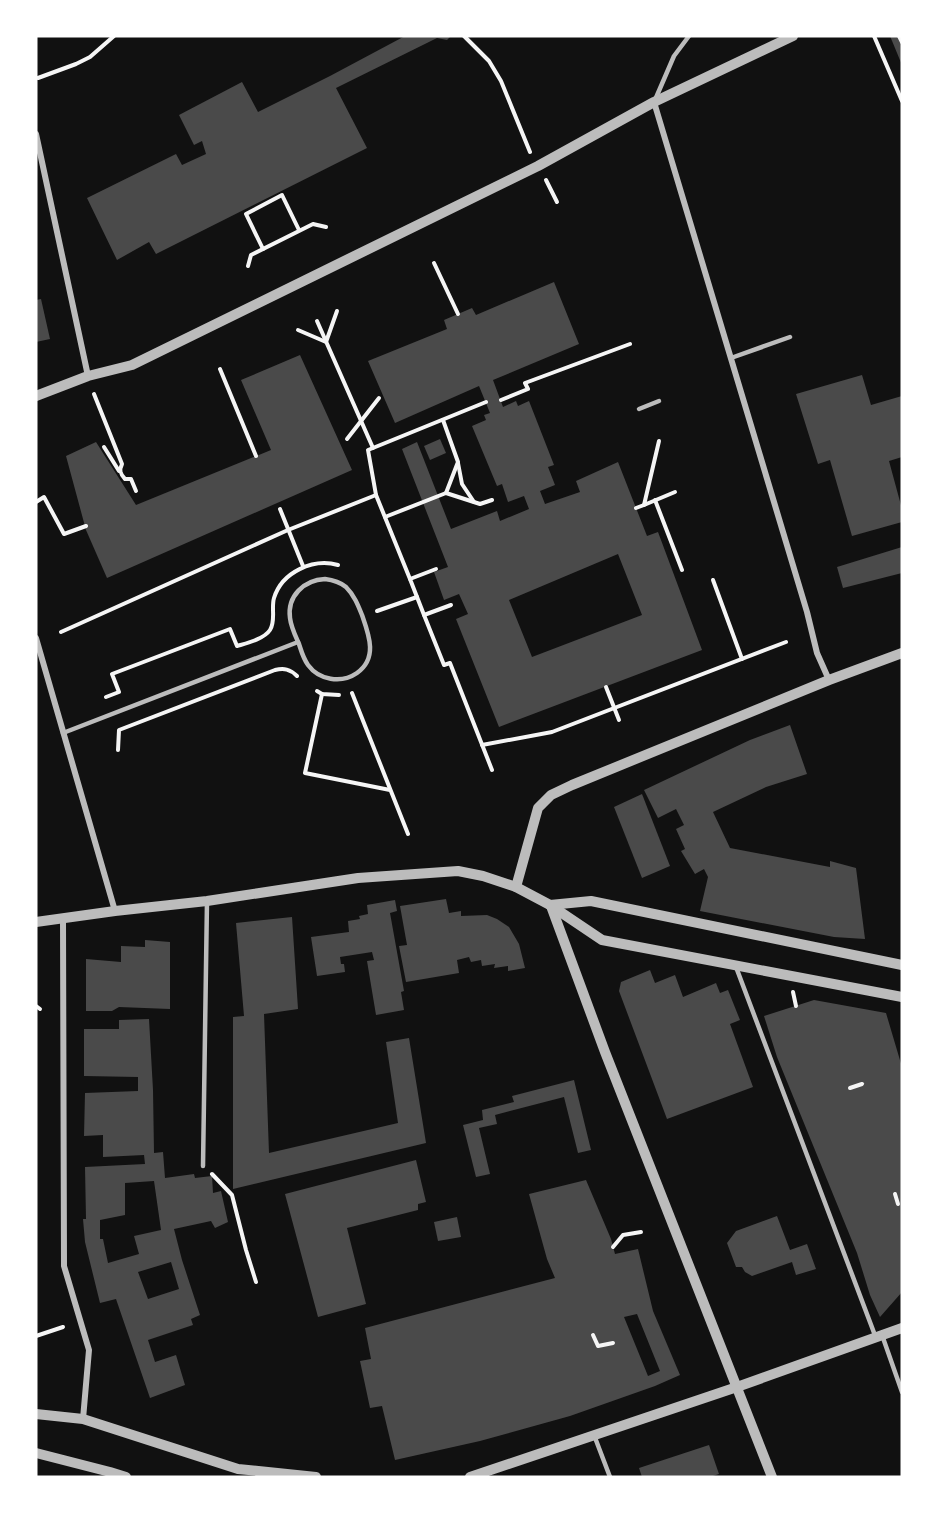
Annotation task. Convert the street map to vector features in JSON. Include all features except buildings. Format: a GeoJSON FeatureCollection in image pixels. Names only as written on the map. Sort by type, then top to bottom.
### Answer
{"type":"FeatureCollection","features":[{"type":"Feature","properties":{"kind":"street"},"geometry":{"type":"LineString","coordinates":[[36,396],[88,376],[143,360],[538,166],[654,102],[793,36]]}},
{"type":"Feature","properties":{"kind":"street"},"geometry":{"type":"LineString","coordinates":[[654,102],[818,653],[829,680]]}},
{"type":"Feature","properties":{"kind":"street"},"geometry":{"type":"LineString","coordinates":[[36,134],[88,376]]}},
{"type":"Feature","properties":{"kind":"street"},"geometry":{"type":"LineString","coordinates":[[36,638],[115,911]]}},
{"type":"Feature","properties":{"kind":"street"},"geometry":{"type":"LineString","coordinates":[[516,887],[537,808],[551,795],[829,680],[902,653]]}},
{"type":"Feature","properties":{"kind":"street"},"geometry":{"type":"LineString","coordinates":[[36,922],[207,901],[358,878],[458,871],[483,876],[516,887],[550,905],[602,940],[902,997]]}},
{"type":"Feature","properties":{"kind":"street"},"geometry":{"type":"LineString","coordinates":[[550,905],[591,902],[902,965]]}},
{"type":"Feature","properties":{"kind":"street"},"geometry":{"type":"LineString","coordinates":[[550,905],[609,1062],[772,1477]]}},
{"type":"Feature","properties":{"kind":"street"},"geometry":{"type":"LineString","coordinates":[[63,919],[64,1266],[89,1350],[83,1419]]}},
{"type":"Feature","properties":{"kind":"street"},"geometry":{"type":"LineString","coordinates":[[470,1477],[737,1387],[902,1328]]}},
{"type":"Feature","properties":{"kind":"street"},"geometry":{"type":"LineString","coordinates":[[36,1414],[83,1419],[238,1469],[316,1477]]}},
{"type":"Feature","properties":{"kind":"street"},"geometry":{"type":"LineString","coordinates":[[36,1453],[126,1477]]}},
{"type":"Feature","properties":{"kind":"lane"},"geometry":{"type":"LineString","coordinates":[[654,102],[674,56],[689,36]]}},
{"type":"Feature","properties":{"kind":"lane"},"geometry":{"type":"LineString","coordinates":[[731,358],[790,337]]}},
{"type":"Feature","properties":{"kind":"lane"},"geometry":{"type":"LineString","coordinates":[[639,409],[659,401]]}},
{"type":"Feature","properties":{"kind":"lane"},"geometry":{"type":"LineString","coordinates":[[325,579],[341,584],[353,595],[368,632],[371,649],[365,664],[357,673],[336,680],[320,675],[311,669],[298,642],[290,617],[291,601],[305,585],[315,580],[325,579]]}},
{"type":"Feature","properties":{"kind":"lane"},"geometry":{"type":"LineString","coordinates":[[63,733],[298,642]]}},
{"type":"Feature","properties":{"kind":"lane"},"geometry":{"type":"LineString","coordinates":[[202,1166],[207,901]]}},
{"type":"Feature","properties":{"kind":"lane"},"geometry":{"type":"LineString","coordinates":[[736,967],[902,1392]]}},
{"type":"Feature","properties":{"kind":"lane"},"geometry":{"type":"LineString","coordinates":[[594,1435],[610,1477]]}},
{"type":"Feature","properties":{"kind":"path"},"geometry":{"type":"LineString","coordinates":[[38,78],[90,57],[114,36]]}},
{"type":"Feature","properties":{"kind":"path"},"geometry":{"type":"LineString","coordinates":[[464,36],[489,61],[501,81],[531,152]]}},
{"type":"Feature","properties":{"kind":"path"},"geometry":{"type":"LineString","coordinates":[[874,36],[902,101]]}},
{"type":"Feature","properties":{"kind":"path"},"geometry":{"type":"LineString","coordinates":[[899,36],[902,42]]}},
{"type":"Feature","properties":{"kind":"path"},"geometry":{"type":"LineString","coordinates":[[546,180],[558,202]]}},
{"type":"Feature","properties":{"kind":"path"},"geometry":{"type":"LineString","coordinates":[[263,249],[246,214],[282,195],[299,230]]}},
{"type":"Feature","properties":{"kind":"path"},"geometry":{"type":"LineString","coordinates":[[248,266],[251,255],[299,230],[313,224],[326,227]]}},
{"type":"Feature","properties":{"kind":"path"},"geometry":{"type":"LineString","coordinates":[[434,263],[458,314]]}},
{"type":"Feature","properties":{"kind":"path"},"geometry":{"type":"LineString","coordinates":[[326,342],[337,311]]}},
{"type":"Feature","properties":{"kind":"path"},"geometry":{"type":"LineString","coordinates":[[316,321],[373,448]]}},
{"type":"Feature","properties":{"kind":"path"},"geometry":{"type":"LineString","coordinates":[[298,330],[326,342]]}},
{"type":"Feature","properties":{"kind":"path"},"geometry":{"type":"LineString","coordinates":[[501,400],[528,389],[525,383],[630,344]]}},
{"type":"Feature","properties":{"kind":"path"},"geometry":{"type":"LineString","coordinates":[[220,369],[256,456]]}},
{"type":"Feature","properties":{"kind":"path"},"geometry":{"type":"LineString","coordinates":[[94,394],[122,464],[121,474]]}},
{"type":"Feature","properties":{"kind":"path"},"geometry":{"type":"LineString","coordinates":[[348,439],[379,398]]}},
{"type":"Feature","properties":{"kind":"path"},"geometry":{"type":"LineString","coordinates":[[486,402],[368,450],[376,495],[444,665],[450,663],[492,770]]}},
{"type":"Feature","properties":{"kind":"path"},"geometry":{"type":"LineString","coordinates":[[443,420],[458,462],[462,484],[475,503]]}},
{"type":"Feature","properties":{"kind":"path"},"geometry":{"type":"LineString","coordinates":[[644,505],[659,441]]}},
{"type":"Feature","properties":{"kind":"path"},"geometry":{"type":"LineString","coordinates":[[104,447],[121,474],[126,479],[131,479],[136,491]]}},
{"type":"Feature","properties":{"kind":"path"},"geometry":{"type":"LineString","coordinates":[[446,493],[458,462]]}},
{"type":"Feature","properties":{"kind":"path"},"geometry":{"type":"LineString","coordinates":[[636,508],[675,492]]}},
{"type":"Feature","properties":{"kind":"path"},"geometry":{"type":"LineString","coordinates":[[385,517],[446,493],[480,504],[492,500]]}},
{"type":"Feature","properties":{"kind":"path"},"geometry":{"type":"LineString","coordinates":[[61,632],[288,530],[376,495]]}},
{"type":"Feature","properties":{"kind":"path"},"geometry":{"type":"LineString","coordinates":[[36,502],[44,497],[64,534],[86,526]]}},
{"type":"Feature","properties":{"kind":"path"},"geometry":{"type":"LineString","coordinates":[[655,500],[682,570]]}},
{"type":"Feature","properties":{"kind":"path"},"geometry":{"type":"LineString","coordinates":[[280,509],[303,567]]}},
{"type":"Feature","properties":{"kind":"path"},"geometry":{"type":"LineString","coordinates":[[410,579],[436,569]]}},
{"type":"Feature","properties":{"kind":"path"},"geometry":{"type":"LineString","coordinates":[[713,580],[742,659]]}},
{"type":"Feature","properties":{"kind":"path"},"geometry":{"type":"LineString","coordinates":[[377,611],[417,597]]}},
{"type":"Feature","properties":{"kind":"path"},"geometry":{"type":"LineString","coordinates":[[424,615],[451,605]]}},
{"type":"Feature","properties":{"kind":"path"},"geometry":{"type":"LineString","coordinates":[[482,745],[552,732],[786,642]]}},
{"type":"Feature","properties":{"kind":"path"},"geometry":{"type":"LineString","coordinates":[[606,687],[619,720]]}},
{"type":"Feature","properties":{"kind":"path"},"geometry":{"type":"LineString","coordinates":[[352,693],[408,834]]}},
{"type":"Feature","properties":{"kind":"path"},"geometry":{"type":"LineString","coordinates":[[322,694],[305,773],[390,790]]}},
{"type":"Feature","properties":{"kind":"path"},"geometry":{"type":"LineString","coordinates":[[793,992],[796,1006]]}},
{"type":"Feature","properties":{"kind":"path"},"geometry":{"type":"LineString","coordinates":[[850,1088],[862,1084]]}},
{"type":"Feature","properties":{"kind":"path"},"geometry":{"type":"LineString","coordinates":[[202,1166],[232,1194],[256,1282]]}},
{"type":"Feature","properties":{"kind":"path"},"geometry":{"type":"LineString","coordinates":[[895,1194],[898,1204]]}},
{"type":"Feature","properties":{"kind":"path"},"geometry":{"type":"LineString","coordinates":[[613,1246],[623,1235],[641,1232]]}},
{"type":"Feature","properties":{"kind":"path"},"geometry":{"type":"LineString","coordinates":[[36,1336],[63,1327]]}},
{"type":"Feature","properties":{"kind":"path"},"geometry":{"type":"LineString","coordinates":[[593,1335],[598,1346],[613,1343]]}}]}
